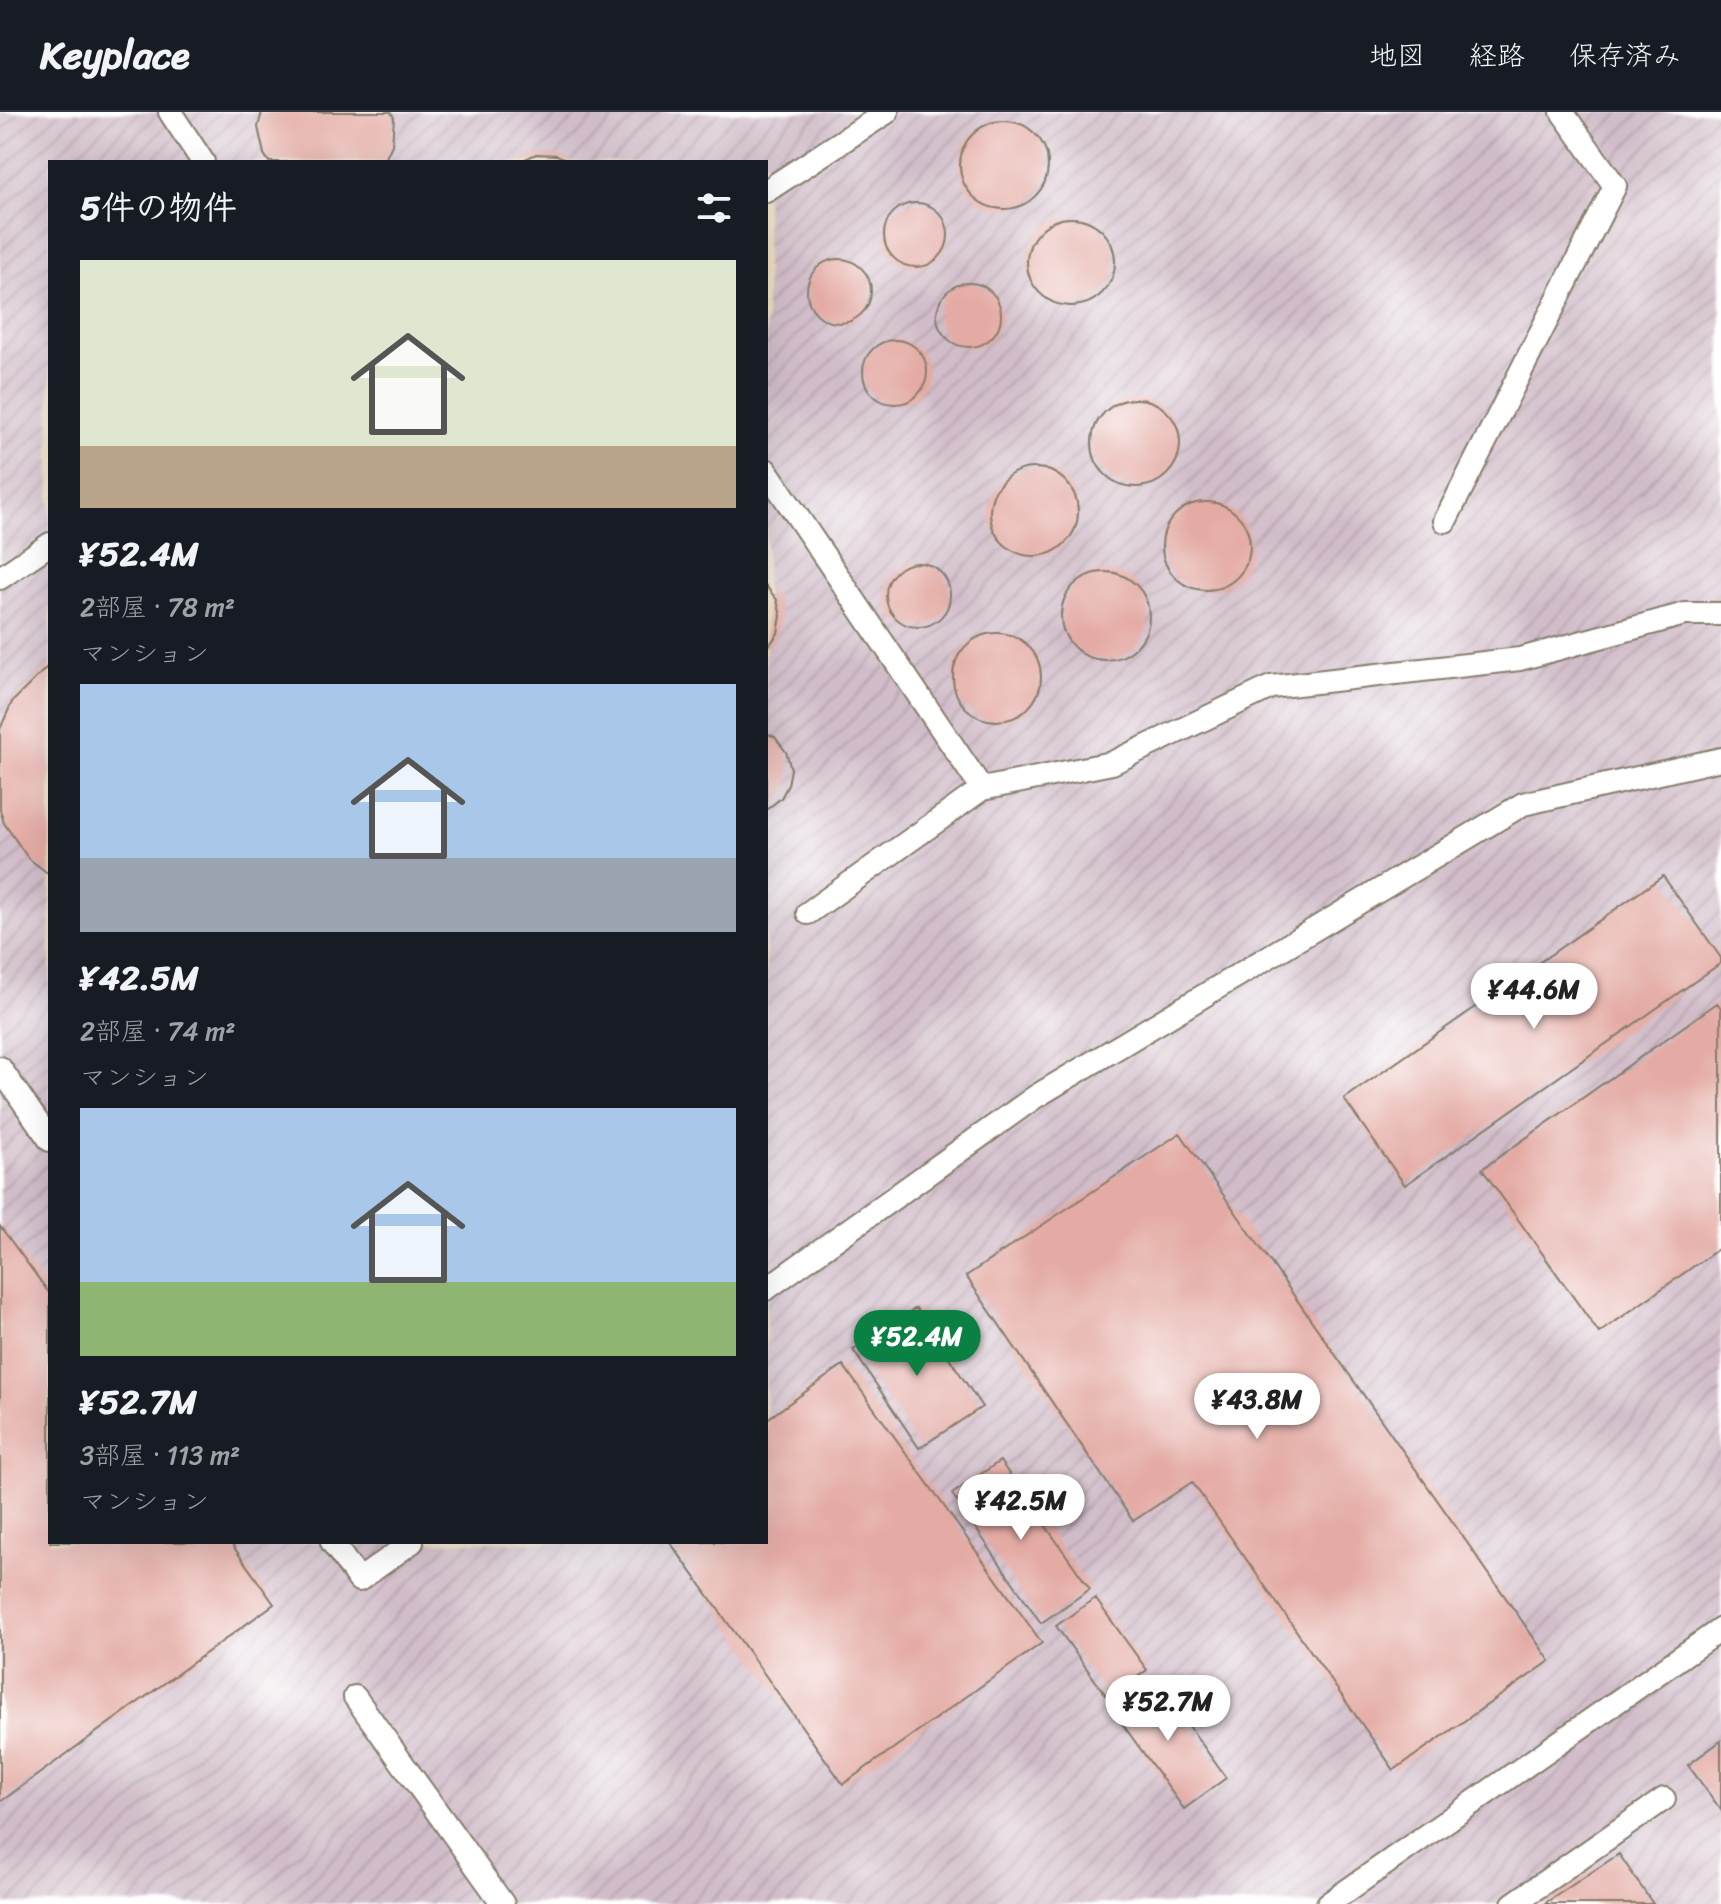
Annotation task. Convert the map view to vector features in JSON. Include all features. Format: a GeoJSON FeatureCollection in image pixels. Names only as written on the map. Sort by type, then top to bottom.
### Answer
{"type":"FeatureCollection","features":[{"type":"Feature","properties":{"kind":"lane"},"geometry":{"type":"LineString","coordinates":[[170,112],[202,160]]}},
{"type":"Feature","properties":{"kind":"lane"},"geometry":{"type":"LineString","coordinates":[[768,190],[887,112]]}},
{"type":"Feature","properties":{"kind":"lane"},"geometry":{"type":"LineString","coordinates":[[1445,521],[1615,186],[1562,112]]}},
{"type":"Feature","properties":{"kind":"lane"},"geometry":{"type":"LineString","coordinates":[[768,473],[982,789]]}},
{"type":"Feature","properties":{"kind":"lane"},"geometry":{"type":"LineString","coordinates":[[0,578],[48,545]]}},
{"type":"Feature","properties":{"kind":"lane"},"geometry":{"type":"LineString","coordinates":[[808,913],[982,789],[1112,763],[1271,687],[1520,659],[1685,614],[1721,614]]}},
{"type":"Feature","properties":{"kind":"lane"},"geometry":{"type":"LineString","coordinates":[[768,1288],[1035,1097],[1523,804],[1721,759]]}},
{"type":"Feature","properties":{"kind":"lane"},"geometry":{"type":"LineString","coordinates":[[0,1068],[48,1137]]}},
{"type":"Feature","properties":{"kind":"lane"},"geometry":{"type":"LineString","coordinates":[[333,1544],[359,1580],[409,1544]]}},
{"type":"Feature","properties":{"kind":"lane"},"geometry":{"type":"LineString","coordinates":[[1328,1904],[1721,1629]]}},
{"type":"Feature","properties":{"kind":"lane"},"geometry":{"type":"LineString","coordinates":[[355,1697],[503,1904]]}},
{"type":"Feature","properties":{"kind":"lane"},"geometry":{"type":"LineString","coordinates":[[1513,1904],[1664,1799]]}},
{"type":"Feature","properties":{"kind":"shaded area"},"geometry":{"type":"Polygon","coordinates":[[[0,112],[1721,112],[1721,1904],[0,1904],[0,112]]]}},
{"type":"Feature","properties":{"kind":"building"},"geometry":{"type":"Polygon","coordinates":[[[262,112],[391,112],[394,118],[392,145],[385,160],[268,160],[258,127],[262,112]]]}},
{"type":"Feature","properties":{"kind":"building"},"geometry":{"type":"Polygon","coordinates":[[[1004,121],[1021,125],[1035,134],[1044,148],[1048,165],[1044,182],[1035,196],[1021,205],[1004,209],[987,205],[973,196],[964,182],[960,165],[964,148],[973,134],[987,125],[1004,121]]]}},
{"type":"Feature","properties":{"kind":"building"},"geometry":{"type":"Polygon","coordinates":[[[536,154],[557,155],[567,160],[523,160],[536,154]]]}},
{"type":"Feature","properties":{"kind":"building"},"geometry":{"type":"Polygon","coordinates":[[[916,203],[934,209],[942,217],[948,235],[942,253],[934,261],[916,267],[898,261],[890,253],[884,235],[890,217],[898,209],[916,203]]]}},
{"type":"Feature","properties":{"kind":"building"},"geometry":{"type":"Polygon","coordinates":[[[1071,218],[1088,222],[1102,231],[1111,245],[1115,262],[1111,279],[1102,293],[1088,302],[1071,306],[1054,302],[1040,293],[1031,279],[1027,262],[1031,245],[1040,231],[1054,222],[1071,218]]]}},
{"type":"Feature","properties":{"kind":"building"},"geometry":{"type":"Polygon","coordinates":[[[839,259],[857,265],[865,273],[871,291],[865,309],[857,317],[839,323],[821,317],[813,309],[807,291],[813,273],[821,265],[839,259]]]}},
{"type":"Feature","properties":{"kind":"building"},"geometry":{"type":"Polygon","coordinates":[[[969,283],[987,289],[995,297],[1001,315],[995,333],[987,341],[969,347],[951,341],[943,333],[937,315],[943,297],[951,289],[969,283]]]}},
{"type":"Feature","properties":{"kind":"building"},"geometry":{"type":"Polygon","coordinates":[[[895,340],[913,346],[921,354],[927,372],[921,390],[913,398],[895,404],[877,398],[869,390],[863,372],[869,354],[877,346],[895,340]]]}},
{"type":"Feature","properties":{"kind":"building"},"geometry":{"type":"Polygon","coordinates":[[[1136,399],[1153,403],[1167,412],[1176,426],[1180,443],[1176,460],[1167,474],[1153,483],[1136,487],[1119,483],[1105,474],[1096,460],[1092,443],[1096,426],[1105,412],[1119,403],[1136,399]]]}},
{"type":"Feature","properties":{"kind":"building"},"geometry":{"type":"Polygon","coordinates":[[[1034,468],[1051,472],[1065,481],[1074,495],[1078,512],[1074,529],[1065,543],[1051,552],[1034,556],[1017,552],[1003,543],[994,529],[990,512],[994,495],[1003,481],[1017,472],[1034,468]]]}},
{"type":"Feature","properties":{"kind":"building"},"geometry":{"type":"Polygon","coordinates":[[[1206,502],[1223,506],[1237,515],[1246,529],[1250,546],[1246,563],[1237,577],[1223,586],[1206,590],[1189,586],[1175,577],[1166,563],[1162,546],[1166,529],[1175,515],[1189,506],[1206,502]]]}},
{"type":"Feature","properties":{"kind":"building"},"geometry":{"type":"Polygon","coordinates":[[[918,563],[936,569],[944,577],[950,595],[944,613],[936,621],[918,627],[900,621],[892,613],[886,595],[892,577],[900,569],[918,563]]]}},
{"type":"Feature","properties":{"kind":"building"},"geometry":{"type":"Polygon","coordinates":[[[1105,572],[1122,576],[1136,585],[1145,599],[1149,616],[1145,633],[1136,647],[1122,656],[1105,660],[1088,656],[1074,647],[1065,633],[1061,616],[1065,599],[1074,585],[1088,576],[1105,572]]]}},
{"type":"Feature","properties":{"kind":"building"},"geometry":{"type":"Polygon","coordinates":[[[768,589],[777,600],[781,616],[778,633],[768,647],[768,589]]]}},
{"type":"Feature","properties":{"kind":"building"},"geometry":{"type":"Polygon","coordinates":[[[997,633],[1014,637],[1028,646],[1037,660],[1041,677],[1037,694],[1028,708],[1014,717],[997,721],[980,717],[966,708],[957,694],[953,677],[957,660],[966,646],[980,637],[997,633]]]}},
{"type":"Feature","properties":{"kind":"building"},"geometry":{"type":"Polygon","coordinates":[[[48,666],[48,873],[28,858],[4,823],[0,810],[0,729],[12,702],[48,666]]]}},
{"type":"Feature","properties":{"kind":"building"},"geometry":{"type":"Polygon","coordinates":[[[768,734],[775,737],[786,752],[791,769],[781,798],[768,808],[768,734]]]}},
{"type":"Feature","properties":{"kind":"building"},"geometry":{"type":"Polygon","coordinates":[[[1663,876],[1721,958],[1721,963],[1405,1185],[1344,1099],[1663,876]]]}},
{"type":"Feature","properties":{"kind":"building"},"geometry":{"type":"Polygon","coordinates":[[[1717,1003],[1721,1008],[1721,1247],[1599,1333],[1482,1169],[1717,1003]]]}},
{"type":"Feature","properties":{"kind":"building"},"geometry":{"type":"Polygon","coordinates":[[[1180,1133],[1550,1661],[1394,1770],[1192,1482],[1133,1521],[966,1276],[1180,1133]]]}},
{"type":"Feature","properties":{"kind":"building"},"geometry":{"type":"Polygon","coordinates":[[[0,1226],[48,1291],[48,1544],[231,1544],[274,1604],[0,1802],[0,1226]]]}},
{"type":"Feature","properties":{"kind":"building"},"geometry":{"type":"Polygon","coordinates":[[[916,1308],[982,1407],[919,1448],[853,1350],[916,1308]]]}},
{"type":"Feature","properties":{"kind":"building"},"geometry":{"type":"Polygon","coordinates":[[[843,1365],[1042,1643],[843,1784],[671,1544],[768,1544],[768,1419],[843,1365]]]}},
{"type":"Feature","properties":{"kind":"building"},"geometry":{"type":"Polygon","coordinates":[[[1000,1461],[1090,1589],[1041,1623],[952,1494],[1000,1461]]]}},
{"type":"Feature","properties":{"kind":"building"},"geometry":{"type":"Polygon","coordinates":[[[1095,1598],[1147,1670],[1108,1698],[1056,1626],[1095,1598]]]}},
{"type":"Feature","properties":{"kind":"building"},"geometry":{"type":"Polygon","coordinates":[[[1154,1677],[1226,1778],[1184,1809],[1110,1707],[1154,1677]]]}},
{"type":"Feature","properties":{"kind":"building"},"geometry":{"type":"Polygon","coordinates":[[[1721,1741],[1721,1810],[1688,1765],[1721,1741]]]}},
{"type":"Feature","properties":{"kind":"building"},"geometry":{"type":"Polygon","coordinates":[[[1619,1854],[1653,1904],[1544,1904],[1619,1854]]]}}]}
